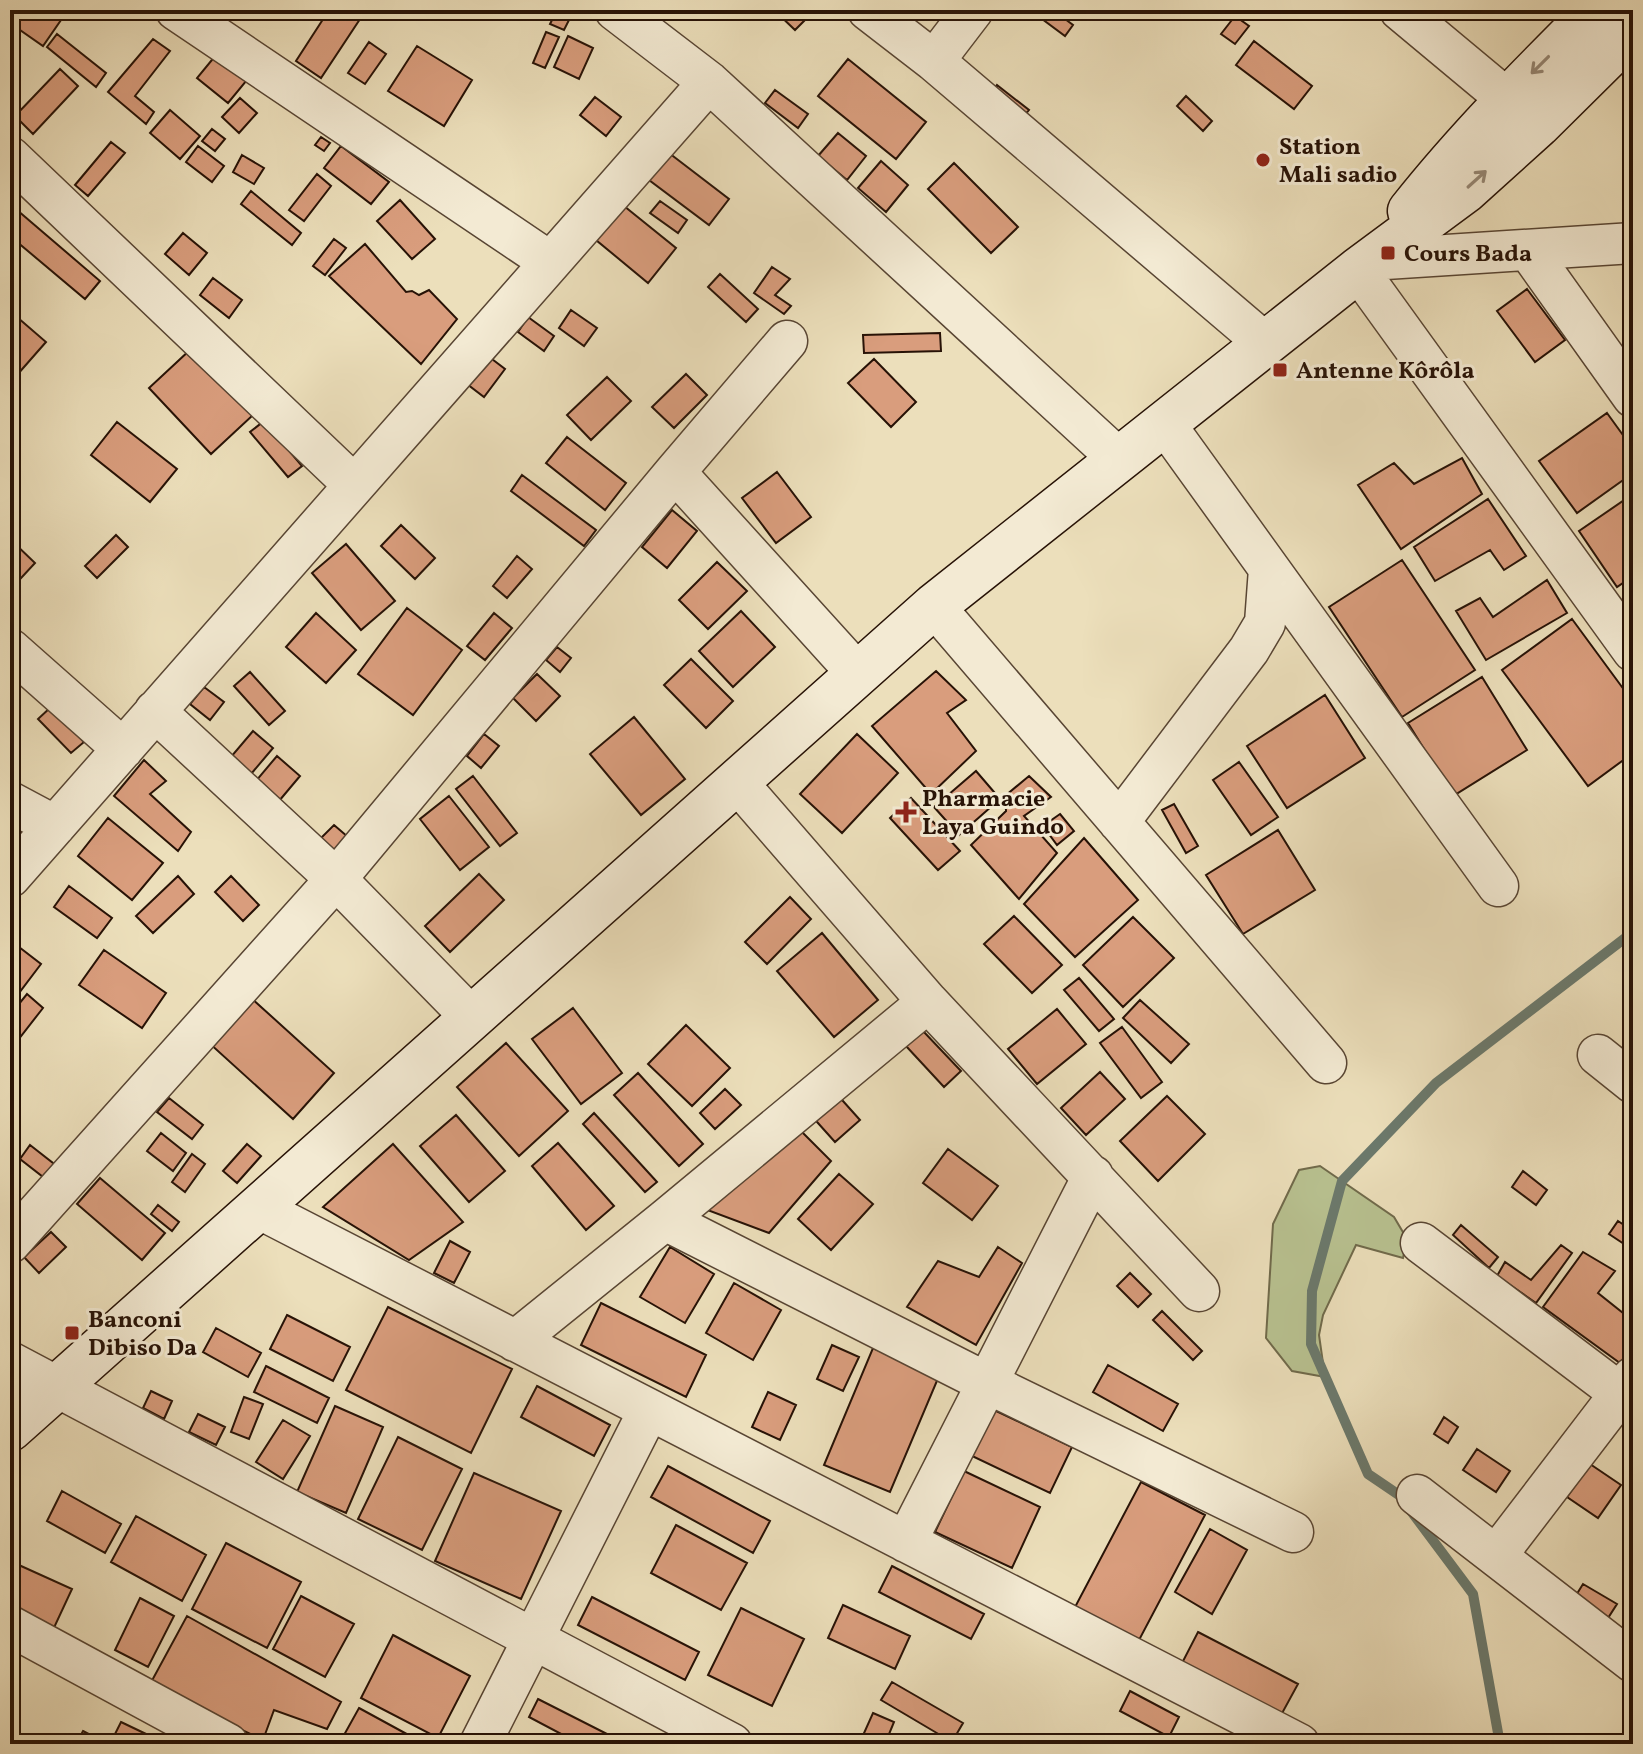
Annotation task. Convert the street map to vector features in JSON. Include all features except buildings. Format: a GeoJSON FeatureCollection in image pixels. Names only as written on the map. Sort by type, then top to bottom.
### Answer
{"type":"FeatureCollection","features":[{"type":"Feature","properties":{"kind":"main road"},"geometry":{"type":"LineString","coordinates":[[1522,112],[1596,10]]}},
{"type":"Feature","properties":{"kind":"main road"},"geometry":{"type":"LineString","coordinates":[[10,1429],[934,606],[1364,265],[1442,171],[1633,31]]}},
{"type":"Feature","properties":{"kind":"street"},"geometry":{"type":"LineString","coordinates":[[176,10],[550,262]]}},
{"type":"Feature","properties":{"kind":"street"},"geometry":{"type":"LineString","coordinates":[[615,10],[709,82],[1120,460]]}},
{"type":"Feature","properties":{"kind":"street"},"geometry":{"type":"LineString","coordinates":[[868,10],[934,61],[1265,343]]}},
{"type":"Feature","properties":{"kind":"street"},"geometry":{"type":"LineString","coordinates":[[934,61],[973,10]]}},
{"type":"Feature","properties":{"kind":"street"},"geometry":{"type":"LineString","coordinates":[[1400,10],[1522,112]]}},
{"type":"Feature","properties":{"kind":"street"},"geometry":{"type":"LineString","coordinates":[[10,877],[709,82]]}},
{"type":"Feature","properties":{"kind":"street"},"geometry":{"type":"LineString","coordinates":[[10,157],[354,485]]}},
{"type":"Feature","properties":{"kind":"street"},"geometry":{"type":"LineString","coordinates":[[1364,265],[1633,243]]}},
{"type":"Feature","properties":{"kind":"street"},"geometry":{"type":"LineString","coordinates":[[1529,251],[1633,397]]}},
{"type":"Feature","properties":{"kind":"street"},"geometry":{"type":"LineString","coordinates":[[1364,265],[1633,651]]}},
{"type":"Feature","properties":{"kind":"street"},"geometry":{"type":"LineString","coordinates":[[10,1243],[336,879],[787,341]]}},
{"type":"Feature","properties":{"kind":"street"},"geometry":{"type":"LineString","coordinates":[[1165,424],[1498,886]]}},
{"type":"Feature","properties":{"kind":"street"},"geometry":{"type":"LineString","coordinates":[[675,472],[858,674]]}},
{"type":"Feature","properties":{"kind":"street"},"geometry":{"type":"LineString","coordinates":[[1119,822],[1249,650],[1265,623],[1269,569]]}},
{"type":"Feature","properties":{"kind":"street"},"geometry":{"type":"LineString","coordinates":[[934,606],[1326,1063]]}},
{"type":"Feature","properties":{"kind":"street"},"geometry":{"type":"LineString","coordinates":[[10,649],[123,749]]}},
{"type":"Feature","properties":{"kind":"street"},"geometry":{"type":"LineString","coordinates":[[155,711],[336,879],[472,1018]]}},
{"type":"Feature","properties":{"kind":"street"},"geometry":{"type":"LineString","coordinates":[[736,781],[928,1002],[1199,1291]]}},
{"type":"Feature","properties":{"kind":"street"},"geometry":{"type":"LineString","coordinates":[[10,802],[55,826]]}},
{"type":"Feature","properties":{"kind":"street"},"geometry":{"type":"LineString","coordinates":[[515,1341],[928,1002]]}},
{"type":"Feature","properties":{"kind":"street"},"geometry":{"type":"LineString","coordinates":[[1598,1055],[1633,1083]]}},
{"type":"Feature","properties":{"kind":"street"},"geometry":{"type":"LineString","coordinates":[[906,1542],[1093,1176]]}},
{"type":"Feature","properties":{"kind":"street"},"geometry":{"type":"LineString","coordinates":[[258,1208],[1299,1744]]}},
{"type":"Feature","properties":{"kind":"street"},"geometry":{"type":"LineString","coordinates":[[665,1220],[987,1383],[1293,1532]]}},
{"type":"Feature","properties":{"kind":"street"},"geometry":{"type":"LineString","coordinates":[[1421,1243],[1629,1391],[1496,1556]]}},
{"type":"Feature","properties":{"kind":"street"},"geometry":{"type":"LineString","coordinates":[[10,1362],[732,1744]]}},
{"type":"Feature","properties":{"kind":"street"},"geometry":{"type":"LineString","coordinates":[[480,1744],[649,1410]]}},
{"type":"Feature","properties":{"kind":"street"},"geometry":{"type":"LineString","coordinates":[[1417,1495],[1633,1662]]}},
{"type":"Feature","properties":{"kind":"street"},"geometry":{"type":"LineString","coordinates":[[10,1626],[228,1744]]}},
{"type":"Feature","properties":{"kind":"green space"},"geometry":{"type":"Polygon","coordinates":[[[1320,1166],[1394,1217],[1407,1239],[1403,1258],[1356,1245],[1323,1315],[1319,1335],[1325,1377],[1292,1371],[1266,1338],[1273,1224],[1299,1170],[1320,1166]]]}},
{"type":"Feature","properties":{"kind":"waterway"},"geometry":{"type":"LineString","coordinates":[[1500,1744],[1473,1594],[1399,1495],[1368,1474],[1311,1344],[1312,1291],[1342,1181],[1436,1083],[1633,932]]}},
{"type":"Feature","properties":{"kind":"place","name":"Station Mali sadio"},"geometry":{"type":"Point","coordinates":[1263,160]}},
{"type":"Feature","properties":{"kind":"place","name":"Cours Bada"},"geometry":{"type":"Point","coordinates":[1388,253]}},
{"type":"Feature","properties":{"kind":"place","name":"Antenne Kôrôla"},"geometry":{"type":"Point","coordinates":[1280,370]}},
{"type":"Feature","properties":{"kind":"place","name":"Pharmacie Laya Guindo"},"geometry":{"type":"Point","coordinates":[906,812]}},
{"type":"Feature","properties":{"kind":"place","name":"Banconi Dibiso Da"},"geometry":{"type":"Point","coordinates":[72,1333]}}]}
